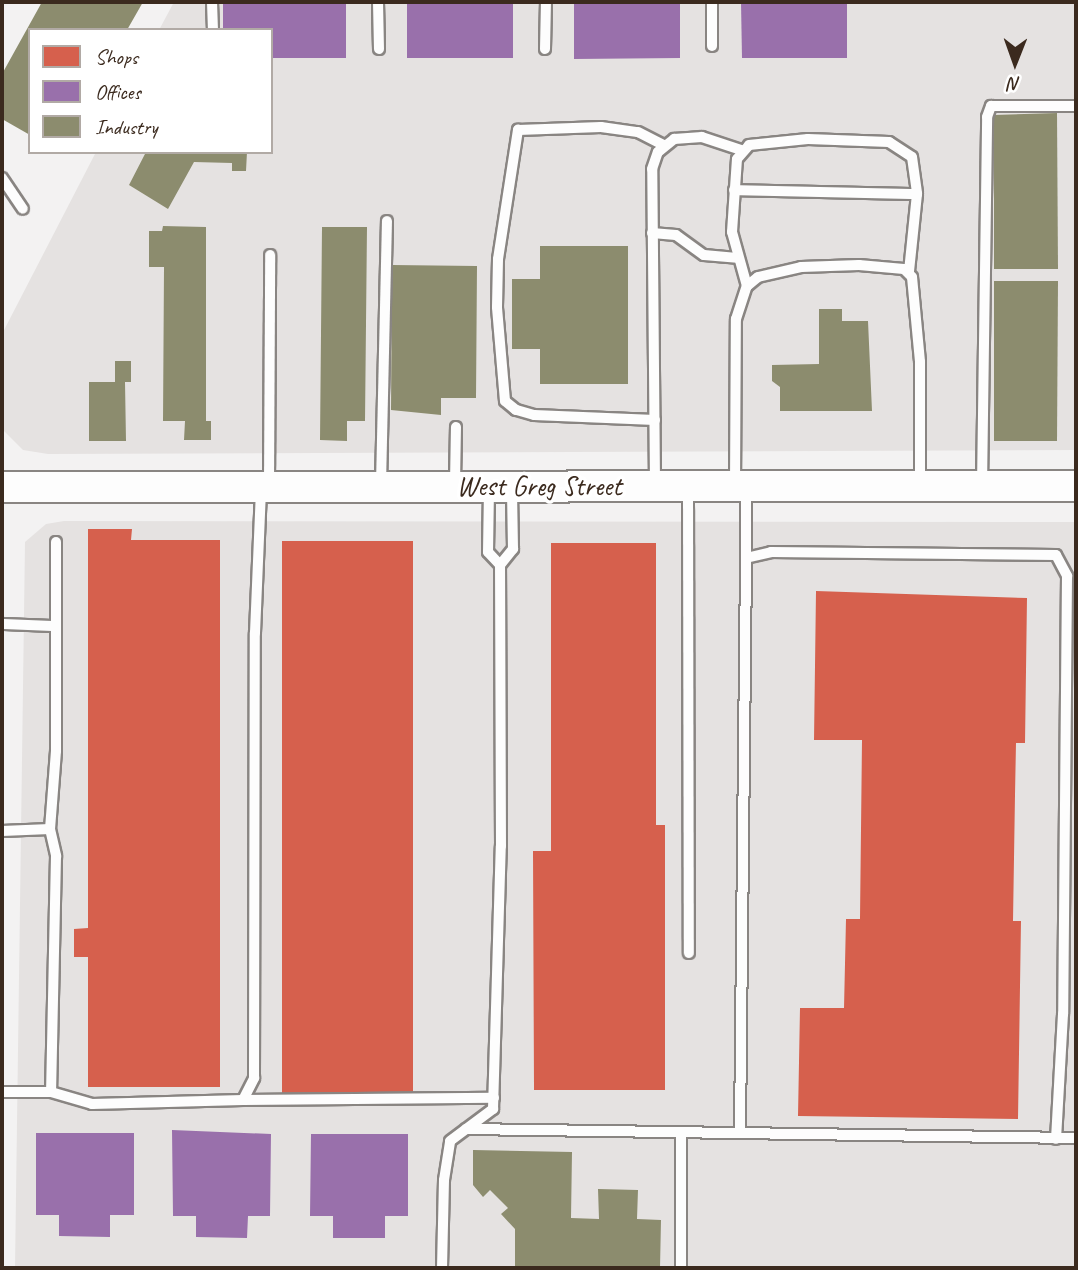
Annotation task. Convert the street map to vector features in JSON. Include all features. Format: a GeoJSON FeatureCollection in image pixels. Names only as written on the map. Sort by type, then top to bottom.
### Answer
{"type":"FeatureCollection","features":[{"type":"Feature","properties":{"kind":"main road","name":"West Greg Street"},"geometry":{"type":"LineString","coordinates":[[2,487],[1076,486]]}},
{"type":"Feature","properties":{"kind":"lane"},"geometry":{"type":"LineString","coordinates":[[212,2],[213,28]]}},
{"type":"Feature","properties":{"kind":"lane"},"geometry":{"type":"LineString","coordinates":[[378,2],[379,49]]}},
{"type":"Feature","properties":{"kind":"lane"},"geometry":{"type":"LineString","coordinates":[[545,49],[546,2]]}},
{"type":"Feature","properties":{"kind":"lane"},"geometry":{"type":"LineString","coordinates":[[712,2],[712,46]]}},
{"type":"Feature","properties":{"kind":"lane"},"geometry":{"type":"LineString","coordinates":[[982,486],[986,117],[992,106],[1076,106]]}},
{"type":"Feature","properties":{"kind":"lane"},"geometry":{"type":"LineString","coordinates":[[655,420],[552,416],[516,410],[505,401],[497,307],[498,259],[518,130],[601,127],[638,132],[663,145]]}},
{"type":"Feature","properties":{"kind":"lane"},"geometry":{"type":"LineString","coordinates":[[655,486],[655,420],[650,346],[652,169],[663,145],[674,139],[702,137],[741,150],[808,139],[889,142],[912,157],[917,194],[909,272],[917,302],[920,486]]}},
{"type":"Feature","properties":{"kind":"lane"},"geometry":{"type":"LineString","coordinates":[[741,150],[734,190],[737,258],[747,286]]}},
{"type":"Feature","properties":{"kind":"lane"},"geometry":{"type":"LineString","coordinates":[[2,178],[23,209]]}},
{"type":"Feature","properties":{"kind":"lane"},"geometry":{"type":"LineString","coordinates":[[734,190],[917,194]]}},
{"type":"Feature","properties":{"kind":"lane"},"geometry":{"type":"LineString","coordinates":[[380,486],[387,221]]}},
{"type":"Feature","properties":{"kind":"lane"},"geometry":{"type":"LineString","coordinates":[[652,233],[676,235],[704,255],[719,259],[737,258]]}},
{"type":"Feature","properties":{"kind":"lane"},"geometry":{"type":"LineString","coordinates":[[243,1100],[254,1078],[256,633],[265,487],[270,255]]}},
{"type":"Feature","properties":{"kind":"lane"},"geometry":{"type":"LineString","coordinates":[[740,1132],[746,558],[736,318],[747,286],[758,277],[801,268],[887,266],[909,272]]}},
{"type":"Feature","properties":{"kind":"lane"},"geometry":{"type":"LineString","coordinates":[[455,486],[456,427]]}},
{"type":"Feature","properties":{"kind":"lane"},"geometry":{"type":"LineString","coordinates":[[500,565],[488,552],[501,486]]}},
{"type":"Feature","properties":{"kind":"lane"},"geometry":{"type":"LineString","coordinates":[[442,1268],[444,1180],[450,1141],[493,1109],[494,1098],[501,846],[500,565],[513,549],[501,486]]}},
{"type":"Feature","properties":{"kind":"lane"},"geometry":{"type":"LineString","coordinates":[[688,486],[689,953]]}},
{"type":"Feature","properties":{"kind":"lane"},"geometry":{"type":"LineString","coordinates":[[51,1092],[56,856],[50,829],[56,751],[53,626],[56,542]]}},
{"type":"Feature","properties":{"kind":"lane"},"geometry":{"type":"LineString","coordinates":[[746,558],[771,552],[1056,555],[1067,576],[1063,709],[1062,1020],[1056,1139]]}},
{"type":"Feature","properties":{"kind":"lane"},"geometry":{"type":"LineString","coordinates":[[2,624],[53,626]]}},
{"type":"Feature","properties":{"kind":"lane"},"geometry":{"type":"LineString","coordinates":[[1063,709],[1076,709]]}},
{"type":"Feature","properties":{"kind":"lane"},"geometry":{"type":"LineString","coordinates":[[2,831],[50,829]]}},
{"type":"Feature","properties":{"kind":"lane"},"geometry":{"type":"LineString","coordinates":[[1064,838],[1076,838]]}},
{"type":"Feature","properties":{"kind":"lane"},"geometry":{"type":"LineString","coordinates":[[1062,1020],[1076,1020]]}},
{"type":"Feature","properties":{"kind":"lane"},"geometry":{"type":"LineString","coordinates":[[2,1092],[51,1092],[92,1104],[494,1098]]}},
{"type":"Feature","properties":{"kind":"lane"},"geometry":{"type":"LineString","coordinates":[[466,1129],[1076,1138]]}},
{"type":"Feature","properties":{"kind":"lane"},"geometry":{"type":"LineString","coordinates":[[681,1132],[681,1268]]}},
{"type":"Feature","properties":{"kind":"shaded area"},"geometry":{"type":"Polygon","coordinates":[[[174,2],[1076,2],[1076,450],[48,454],[23,450],[2,429],[2,334],[95,154],[273,154],[273,28],[160,28],[174,2]]]}},
{"type":"Feature","properties":{"kind":"shaded area"},"geometry":{"type":"Polygon","coordinates":[[[64,521],[1076,522],[1076,1268],[15,1268],[25,542],[46,524],[64,521]]]}},
{"type":"Feature","properties":{"kind":"building: Shops"},"geometry":{"type":"Polygon","coordinates":[[[88,529],[132,529],[131,540],[220,540],[220,1087],[88,1087],[88,957],[74,957],[74,929],[88,928],[88,529]]]}},
{"type":"Feature","properties":{"kind":"building: Shops"},"geometry":{"type":"Polygon","coordinates":[[[282,541],[413,541],[413,1093],[282,1093],[282,541]]]}},
{"type":"Feature","properties":{"kind":"building: Shops"},"geometry":{"type":"Polygon","coordinates":[[[551,543],[656,543],[656,825],[665,825],[665,1090],[534,1090],[533,851],[551,851],[551,543]]]}},
{"type":"Feature","properties":{"kind":"building: Shops"},"geometry":{"type":"Polygon","coordinates":[[[816,591],[1027,598],[1025,743],[1016,743],[1015,795],[1013,921],[1021,921],[1018,1119],[798,1116],[800,1008],[844,1008],[846,919],[860,919],[862,740],[814,740],[816,591]]]}},
{"type":"Feature","properties":{"kind":"building: Offices"},"geometry":{"type":"Polygon","coordinates":[[[223,2],[346,2],[346,58],[273,58],[273,28],[223,28],[223,2]]]}},
{"type":"Feature","properties":{"kind":"building: Offices"},"geometry":{"type":"Polygon","coordinates":[[[407,2],[513,2],[513,58],[407,58],[407,2]]]}},
{"type":"Feature","properties":{"kind":"building: Offices"},"geometry":{"type":"Polygon","coordinates":[[[574,2],[680,2],[680,58],[574,59],[574,2]]]}},
{"type":"Feature","properties":{"kind":"building: Offices"},"geometry":{"type":"Polygon","coordinates":[[[741,2],[847,2],[847,58],[742,58],[741,2]]]}},
{"type":"Feature","properties":{"kind":"building: Offices"},"geometry":{"type":"Polygon","coordinates":[[[172,1130],[271,1134],[270,1216],[248,1216],[247,1238],[196,1237],[196,1216],[173,1216],[172,1130]]]}},
{"type":"Feature","properties":{"kind":"building: Offices"},"geometry":{"type":"Polygon","coordinates":[[[36,1133],[134,1133],[134,1215],[110,1215],[110,1237],[59,1236],[59,1215],[36,1215],[36,1133]]]}},
{"type":"Feature","properties":{"kind":"building: Offices"},"geometry":{"type":"Polygon","coordinates":[[[311,1134],[408,1134],[408,1216],[385,1216],[385,1238],[333,1238],[333,1216],[310,1216],[311,1134]]]}},
{"type":"Feature","properties":{"kind":"building: Industry"},"geometry":{"type":"Polygon","coordinates":[[[42,2],[143,2],[128,28],[28,28],[28,134],[2,119],[2,74],[42,2]]]}},
{"type":"Feature","properties":{"kind":"building: Industry"},"geometry":{"type":"Polygon","coordinates":[[[1057,113],[1058,269],[994,269],[994,115],[1057,113]]]}},
{"type":"Feature","properties":{"kind":"building: Industry"},"geometry":{"type":"Polygon","coordinates":[[[145,154],[247,154],[246,171],[232,171],[232,163],[194,162],[168,209],[129,185],[145,154]]]}},
{"type":"Feature","properties":{"kind":"building: Industry"},"geometry":{"type":"Polygon","coordinates":[[[163,226],[206,227],[206,421],[211,421],[211,440],[184,440],[185,421],[163,421],[164,267],[149,267],[149,231],[162,231],[163,226]]]}},
{"type":"Feature","properties":{"kind":"building: Industry"},"geometry":{"type":"Polygon","coordinates":[[[322,227],[367,227],[365,421],[347,421],[347,441],[320,440],[322,227]]]}},
{"type":"Feature","properties":{"kind":"building: Industry"},"geometry":{"type":"Polygon","coordinates":[[[540,246],[628,246],[628,384],[540,384],[540,349],[512,349],[512,279],[540,279],[540,246]]]}},
{"type":"Feature","properties":{"kind":"building: Industry"},"geometry":{"type":"Polygon","coordinates":[[[392,265],[477,266],[476,398],[441,398],[441,415],[391,410],[392,265]]]}},
{"type":"Feature","properties":{"kind":"building: Industry"},"geometry":{"type":"Polygon","coordinates":[[[994,281],[1058,281],[1057,441],[994,441],[994,281]]]}},
{"type":"Feature","properties":{"kind":"building: Industry"},"geometry":{"type":"Polygon","coordinates":[[[819,309],[842,309],[842,321],[868,321],[872,411],[780,411],[780,387],[772,381],[772,365],[819,364],[819,309]]]}},
{"type":"Feature","properties":{"kind":"building: Industry"},"geometry":{"type":"Polygon","coordinates":[[[115,361],[131,361],[131,382],[125,382],[126,441],[89,441],[89,382],[115,382],[115,361]]]}},
{"type":"Feature","properties":{"kind":"building: Industry"},"geometry":{"type":"Polygon","coordinates":[[[473,1150],[572,1152],[571,1218],[599,1219],[598,1189],[638,1190],[637,1219],[661,1220],[660,1268],[515,1268],[515,1229],[501,1214],[508,1208],[490,1190],[483,1197],[473,1185],[473,1150]]]}}]}
